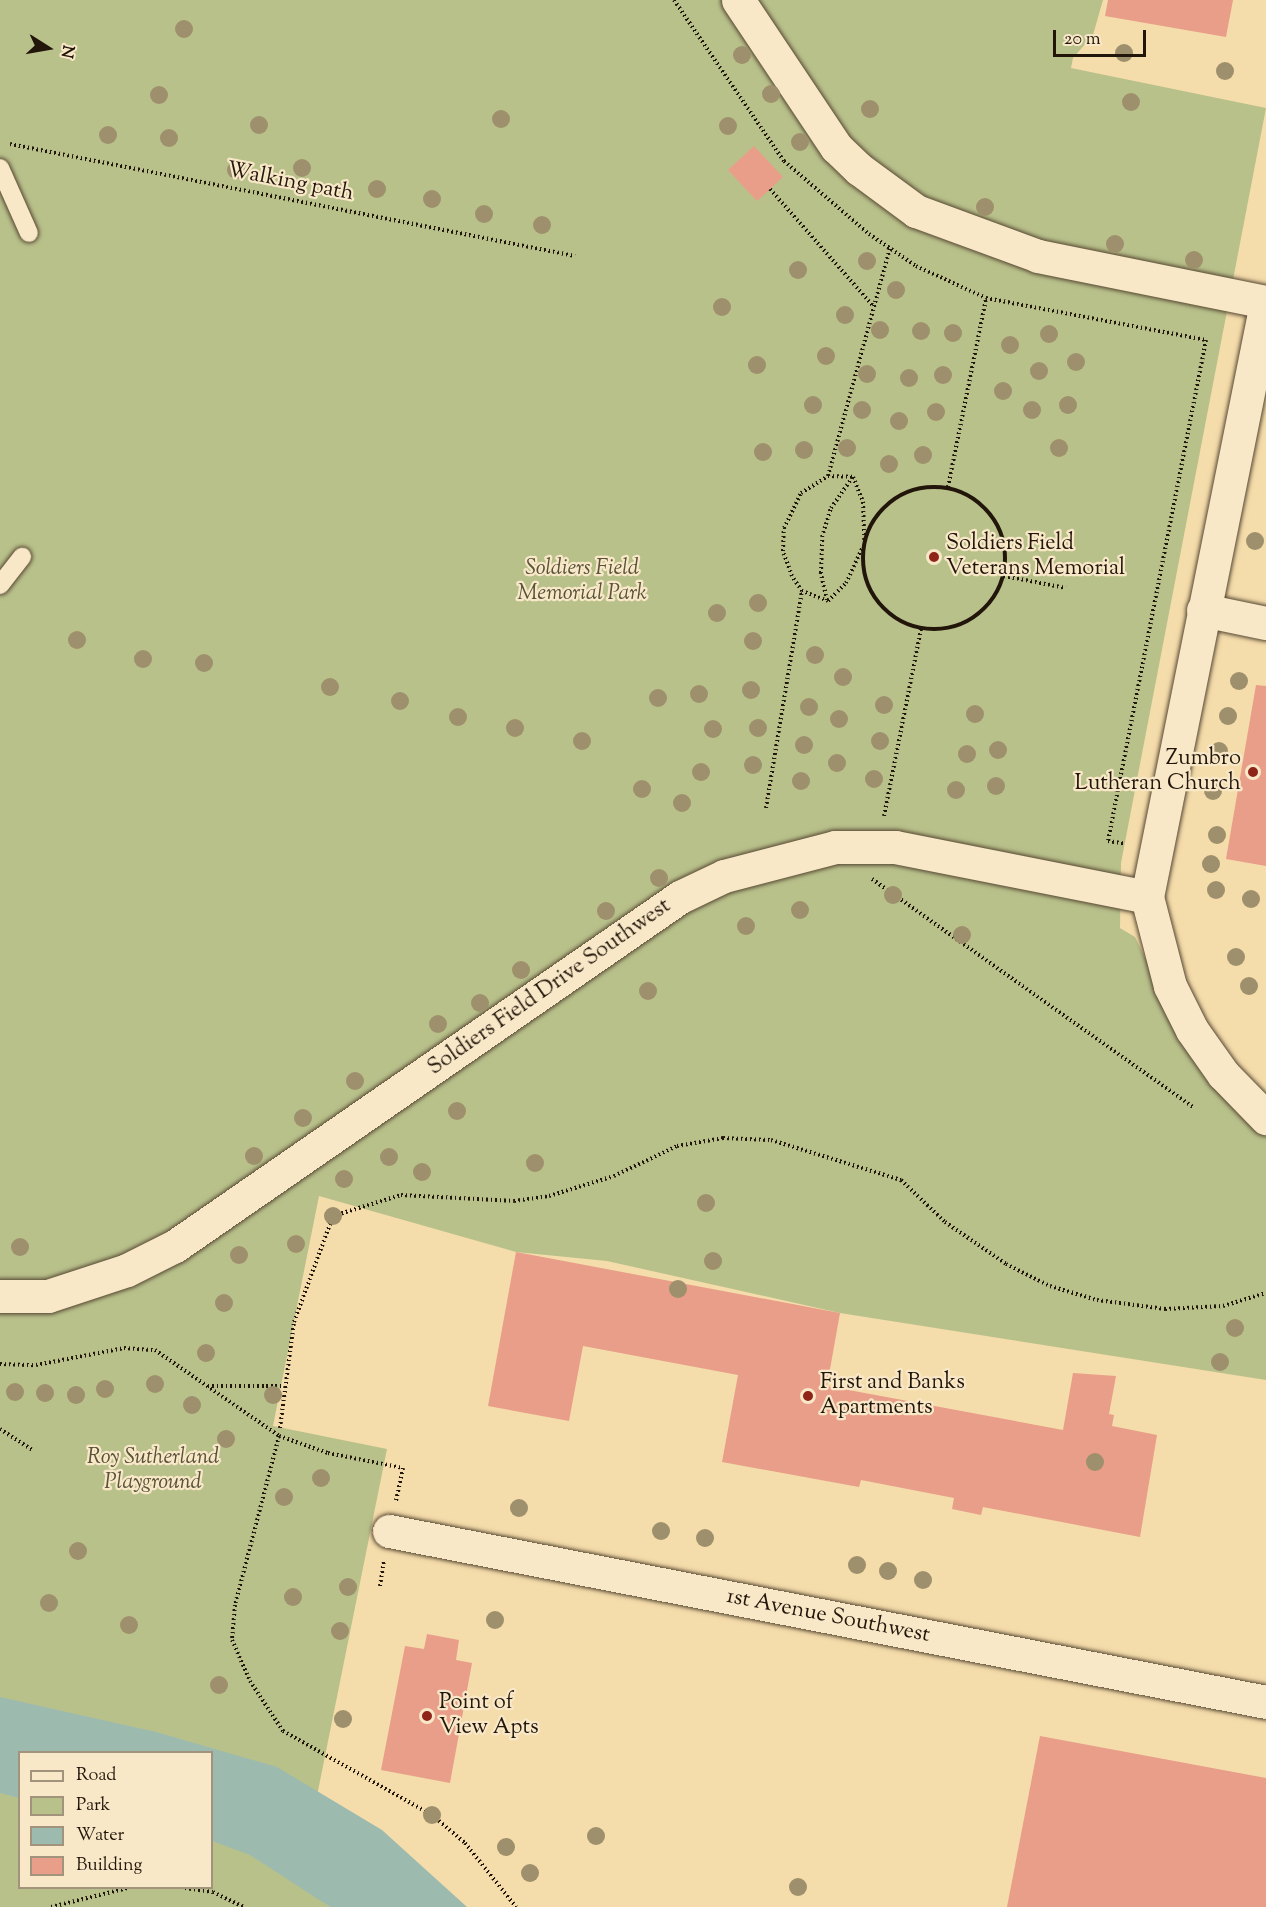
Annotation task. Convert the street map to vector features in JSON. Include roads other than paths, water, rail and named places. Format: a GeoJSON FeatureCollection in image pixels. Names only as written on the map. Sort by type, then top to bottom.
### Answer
{"type":"FeatureCollection","features":[{"type":"Feature","properties":{"kind":"street"},"geometry":{"type":"LineString","coordinates":[[738,0],[836,147],[858,169],[916,211],[1038,256],[1266,303],[1203,610],[1148,897],[1170,986],[1192,1030],[1222,1074],[1266,1118]]}},
{"type":"Feature","properties":{"kind":"street"},"geometry":{"type":"LineString","coordinates":[[1203,610],[1266,623]]}},
{"type":"Feature","properties":{"kind":"street","name":"Soldiers Field Drive Southwest"},"geometry":{"type":"LineString","coordinates":[[0,1296],[48,1296],[127,1270],[175,1246],[680,897],[776,859],[835,847],[879,847],[1148,897]]}},
{"type":"Feature","properties":{"kind":"street","name":"1st Avenue Southwest"},"geometry":{"type":"LineString","coordinates":[[389,1531],[1266,1702]]}},
{"type":"Feature","properties":{"kind":"lane"},"geometry":{"type":"LineString","coordinates":[[0,168],[29,233]]}},
{"type":"Feature","properties":{"kind":"lane"},"geometry":{"type":"LineString","coordinates":[[0,585],[22,556]]}},
{"type":"Feature","properties":{"kind":"water"},"geometry":{"type":"Polygon","coordinates":[[[0,1697],[156,1732],[277,1767],[382,1830],[467,1907],[330,1907],[250,1855],[213,1841],[213,1751],[18,1751],[18,1798],[0,1793],[0,1697]]]}},
{"type":"Feature","properties":{"kind":"place","name":"Soldiers Field Veterans Memorial"},"geometry":{"type":"Point","coordinates":[934,557]}},
{"type":"Feature","properties":{"kind":"place","name":"Zumbro Lutheran Church"},"geometry":{"type":"Point","coordinates":[1253,772]}},
{"type":"Feature","properties":{"kind":"place","name":"First and Banks Apartments"},"geometry":{"type":"Point","coordinates":[808,1396]}},
{"type":"Feature","properties":{"kind":"place","name":"Point of View Apts"},"geometry":{"type":"Point","coordinates":[427,1716]}},
{"type":"Feature","properties":{"kind":"park label","name":"Soldiers Field Memorial Park"},"geometry":{"type":"Point","coordinates":[582,582]}},
{"type":"Feature","properties":{"kind":"park label","name":"Roy Sutherland Playground"},"geometry":{"type":"Point","coordinates":[153,1470]}}]}
